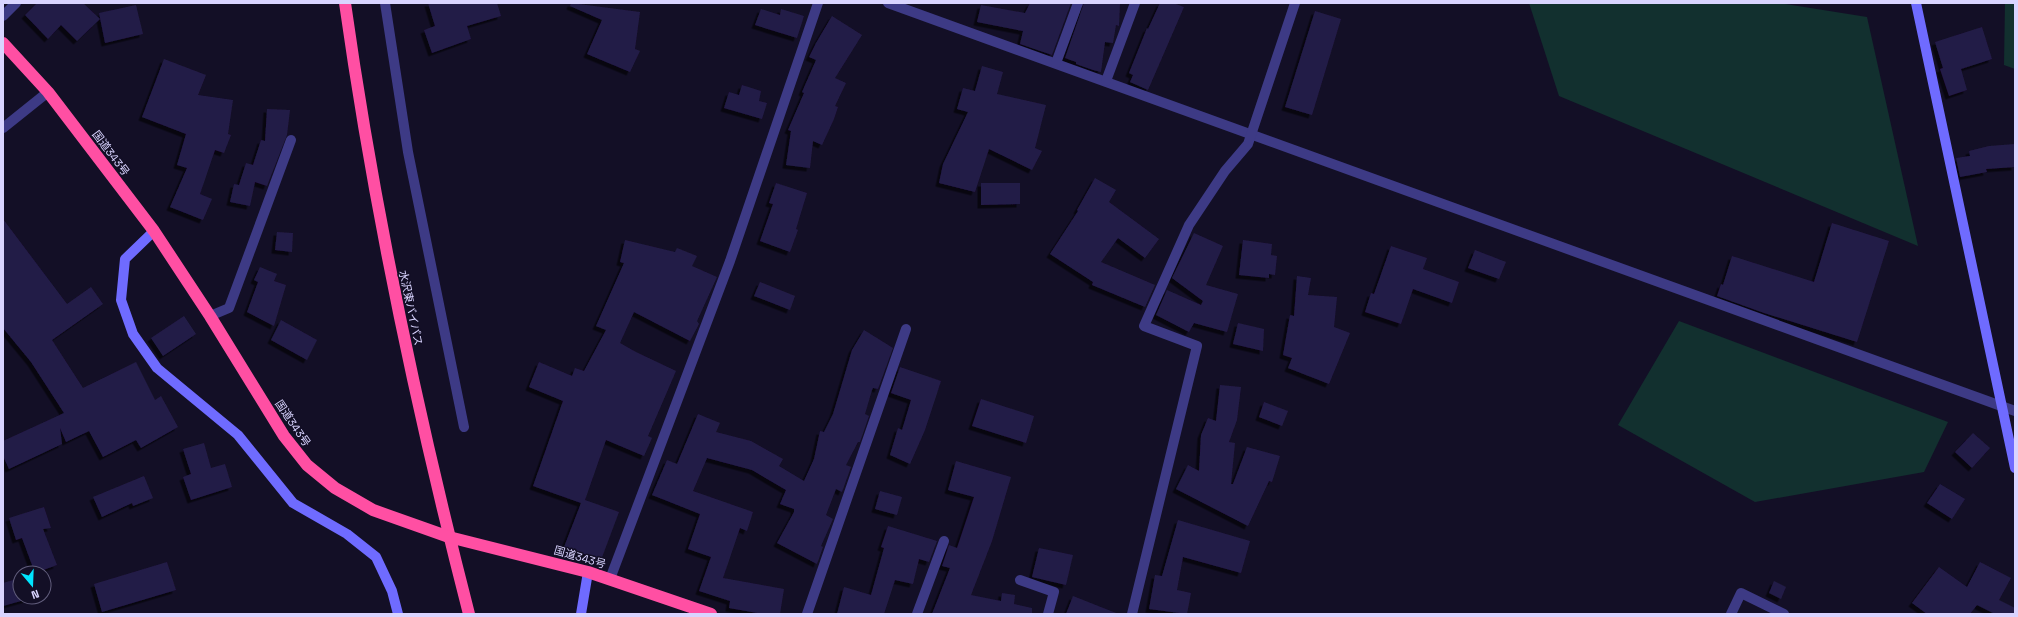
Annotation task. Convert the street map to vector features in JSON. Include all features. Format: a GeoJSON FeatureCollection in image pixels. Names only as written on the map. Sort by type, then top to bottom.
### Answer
{"type":"FeatureCollection","features":[{"type":"Feature","properties":{"kind":"highway","name":"水沢東バイパス"},"geometry":{"type":"LineString","coordinates":[[345,3],[355,77],[397,308],[468,614]]}},
{"type":"Feature","properties":{"kind":"highway","name":"国道343号"},"geometry":{"type":"LineString","coordinates":[[3,43],[48,92],[154,231],[210,316],[284,436],[307,465],[335,488],[373,510],[449,536],[588,572],[711,614]]}},
{"type":"Feature","properties":{"kind":"street"},"geometry":{"type":"LineString","coordinates":[[3,16],[16,3]]}},
{"type":"Feature","properties":{"kind":"street"},"geometry":{"type":"LineString","coordinates":[[385,3],[408,152],[464,427]]}},
{"type":"Feature","properties":{"kind":"street"},"geometry":{"type":"LineString","coordinates":[[610,579],[730,261],[818,3]]}},
{"type":"Feature","properties":{"kind":"street"},"geometry":{"type":"LineString","coordinates":[[888,3],[2015,411]]}},
{"type":"Feature","properties":{"kind":"street"},"geometry":{"type":"LineString","coordinates":[[1056,64],[1078,3]]}},
{"type":"Feature","properties":{"kind":"street"},"geometry":{"type":"LineString","coordinates":[[1106,81],[1134,3]]}},
{"type":"Feature","properties":{"kind":"street"},"geometry":{"type":"LineString","coordinates":[[1132,614],[1197,346],[1144,326],[1189,225],[1225,171],[1248,144],[1295,3]]}},
{"type":"Feature","properties":{"kind":"street"},"geometry":{"type":"LineString","coordinates":[[1916,3],[2015,468]]}},
{"type":"Feature","properties":{"kind":"street"},"geometry":{"type":"LineString","coordinates":[[3,128],[48,92]]}},
{"type":"Feature","properties":{"kind":"street"},"geometry":{"type":"LineString","coordinates":[[210,316],[229,308],[291,140]]}},
{"type":"Feature","properties":{"kind":"street"},"geometry":{"type":"LineString","coordinates":[[154,231],[125,259],[121,300],[133,334],[157,368],[238,435],[293,503],[347,534],[376,557],[392,591],[398,614]]}},
{"type":"Feature","properties":{"kind":"street"},"geometry":{"type":"LineString","coordinates":[[807,614],[906,329]]}},
{"type":"Feature","properties":{"kind":"street"},"geometry":{"type":"LineString","coordinates":[[917,614],[944,541]]}},
{"type":"Feature","properties":{"kind":"street"},"geometry":{"type":"LineString","coordinates":[[581,614],[588,572]]}},
{"type":"Feature","properties":{"kind":"street"},"geometry":{"type":"LineString","coordinates":[[1020,580],[1054,592],[1048,614]]}},
{"type":"Feature","properties":{"kind":"street"},"geometry":{"type":"LineString","coordinates":[[1732,614],[1741,593],[1784,614]]}},
{"type":"Feature","properties":{"kind":"green space"},"geometry":{"type":"Polygon","coordinates":[[[1529,3],[1779,3],[1867,17],[1918,246],[1559,96],[1529,3]]]}},
{"type":"Feature","properties":{"kind":"green space"},"geometry":{"type":"Polygon","coordinates":[[[2005,3],[2015,3],[2015,69],[2004,65],[2005,3]]]}},
{"type":"Feature","properties":{"kind":"green space"},"geometry":{"type":"Polygon","coordinates":[[[1679,321],[1948,422],[1924,472],[1755,502],[1618,425],[1679,321]]]}},
{"type":"Feature","properties":{"kind":"building"},"geometry":{"type":"Polygon","coordinates":[[[37,3],[83,3],[100,19],[77,41],[61,25],[48,39],[25,15],[37,3]]]}},
{"type":"Feature","properties":{"kind":"building"},"geometry":{"type":"Polygon","coordinates":[[[428,3],[497,3],[501,16],[467,26],[471,39],[432,53],[424,30],[435,26],[428,3]]]}},
{"type":"Feature","properties":{"kind":"building"},"geometry":{"type":"Polygon","coordinates":[[[571,3],[640,12],[635,49],[640,51],[630,72],[587,54],[602,20],[570,6],[571,3]]]}},
{"type":"Feature","properties":{"kind":"building"},"geometry":{"type":"Polygon","coordinates":[[[1030,3],[1071,3],[1052,55],[1020,44],[1023,31],[977,22],[981,5],[1025,13],[1030,3]]]}},
{"type":"Feature","properties":{"kind":"building"},"geometry":{"type":"Polygon","coordinates":[[[1084,3],[1120,3],[1119,26],[1116,25],[1113,43],[1105,42],[1101,72],[1076,64],[1076,62],[1065,58],[1084,3]]]}},
{"type":"Feature","properties":{"kind":"building"},"geometry":{"type":"Polygon","coordinates":[[[1160,3],[1173,3],[1184,7],[1148,90],[1130,82],[1133,75],[1129,73],[1147,28],[1148,29],[1160,3]]]}},
{"type":"Feature","properties":{"kind":"building"},"geometry":{"type":"Polygon","coordinates":[[[136,5],[143,34],[105,43],[99,13],[136,5]]]}},
{"type":"Feature","properties":{"kind":"building"},"geometry":{"type":"Polygon","coordinates":[[[761,9],[780,15],[781,9],[804,16],[797,38],[755,25],[761,9]]]}},
{"type":"Feature","properties":{"kind":"building"},"geometry":{"type":"Polygon","coordinates":[[[1315,11],[1341,19],[1312,115],[1285,107],[1315,11]]]}},
{"type":"Feature","properties":{"kind":"building"},"geometry":{"type":"Polygon","coordinates":[[[832,16],[862,35],[835,78],[846,83],[835,106],[838,107],[834,119],[822,145],[813,141],[810,168],[786,165],[791,131],[788,130],[816,60],[809,57],[832,16]]]}},
{"type":"Feature","properties":{"kind":"building"},"geometry":{"type":"Polygon","coordinates":[[[1982,27],[1992,59],[1961,69],[1967,90],[1949,96],[1940,69],[1943,68],[1935,42],[1982,27]]]}},
{"type":"Feature","properties":{"kind":"building"},"geometry":{"type":"Polygon","coordinates":[[[164,59],[206,75],[198,95],[233,100],[228,134],[231,135],[224,153],[215,150],[200,194],[212,199],[203,220],[170,207],[187,168],[177,165],[186,134],[142,117],[164,59]]]}},
{"type":"Feature","properties":{"kind":"building"},"geometry":{"type":"Polygon","coordinates":[[[982,66],[1003,72],[997,94],[1046,105],[1035,148],[1042,151],[1032,170],[989,149],[975,192],[939,183],[943,164],[968,112],[957,109],[963,88],[975,91],[982,66]]]}},
{"type":"Feature","properties":{"kind":"building"},"geometry":{"type":"Polygon","coordinates":[[[742,85],[761,91],[759,101],[767,103],[762,119],[724,108],[729,92],[739,95],[742,85]]]}},
{"type":"Feature","properties":{"kind":"building"},"geometry":{"type":"Polygon","coordinates":[[[267,109],[290,110],[287,135],[267,186],[255,182],[250,206],[230,202],[234,184],[239,185],[246,163],[253,165],[261,140],[265,141],[267,109]]]}},
{"type":"Feature","properties":{"kind":"building"},"geometry":{"type":"Polygon","coordinates":[[[2015,144],[2015,167],[1986,169],[1987,172],[1960,177],[1956,158],[1970,156],[1969,151],[1989,146],[2015,144]]]}},
{"type":"Feature","properties":{"kind":"building"},"geometry":{"type":"Polygon","coordinates":[[[1095,178],[1116,190],[1109,202],[1159,239],[1145,258],[1118,238],[1101,262],[1155,285],[1145,307],[1092,285],[1093,282],[1050,254],[1078,211],[1077,210],[1095,178]]]}},
{"type":"Feature","properties":{"kind":"building"},"geometry":{"type":"Polygon","coordinates":[[[776,183],[807,193],[796,229],[798,230],[790,252],[760,241],[773,204],[769,203],[776,183]]]}},
{"type":"Feature","properties":{"kind":"building"},"geometry":{"type":"Polygon","coordinates":[[[981,183],[1020,183],[1020,204],[981,205],[981,183]]]}},
{"type":"Feature","properties":{"kind":"building"},"geometry":{"type":"Polygon","coordinates":[[[3,219],[67,304],[91,287],[103,304],[52,340],[83,388],[136,362],[155,400],[161,396],[178,427],[141,448],[136,440],[103,457],[89,431],[66,442],[60,428],[62,444],[9,469],[3,456],[3,441],[64,413],[31,362],[3,328],[3,219]]]}},
{"type":"Feature","properties":{"kind":"building"},"geometry":{"type":"Polygon","coordinates":[[[1832,223],[1889,241],[1857,342],[1764,313],[1717,296],[1721,284],[1723,285],[1732,256],[1814,282],[1832,223]]]}},
{"type":"Feature","properties":{"kind":"building"},"geometry":{"type":"Polygon","coordinates":[[[277,232],[293,233],[292,252],[275,250],[277,232]]]}},
{"type":"Feature","properties":{"kind":"building"},"geometry":{"type":"Polygon","coordinates":[[[1194,233],[1223,246],[1206,285],[1238,294],[1227,332],[1194,323],[1189,332],[1156,315],[1167,290],[1201,305],[1203,301],[1172,278],[1194,233]]]}},
{"type":"Feature","properties":{"kind":"building"},"geometry":{"type":"Polygon","coordinates":[[[625,240],[675,252],[677,248],[697,256],[692,266],[717,277],[697,321],[699,324],[690,341],[634,312],[620,343],[676,371],[648,436],[652,438],[644,456],[606,440],[585,500],[619,512],[601,560],[564,547],[581,503],[533,486],[563,401],[529,387],[539,362],[572,376],[575,368],[584,371],[606,330],[596,326],[624,263],[620,262],[625,240]]]}},
{"type":"Feature","properties":{"kind":"building"},"geometry":{"type":"Polygon","coordinates":[[[1243,240],[1272,244],[1271,255],[1277,256],[1275,275],[1269,274],[1269,278],[1239,275],[1243,240]]]}},
{"type":"Feature","properties":{"kind":"building"},"geometry":{"type":"Polygon","coordinates":[[[1391,246],[1427,258],[1423,269],[1459,282],[1452,303],[1413,289],[1401,324],[1365,312],[1371,293],[1374,294],[1391,246]]]}},
{"type":"Feature","properties":{"kind":"building"},"geometry":{"type":"Polygon","coordinates":[[[1475,250],[1506,262],[1499,279],[1468,268],[1475,250]]]}},
{"type":"Feature","properties":{"kind":"building"},"geometry":{"type":"Polygon","coordinates":[[[260,267],[277,274],[274,281],[286,285],[274,326],[247,312],[258,282],[254,280],[260,267]]]}},
{"type":"Feature","properties":{"kind":"building"},"geometry":{"type":"Polygon","coordinates":[[[1297,276],[1311,278],[1308,295],[1337,297],[1334,327],[1350,333],[1329,384],[1288,368],[1292,358],[1283,355],[1290,315],[1294,316],[1297,276]]]}},
{"type":"Feature","properties":{"kind":"building"},"geometry":{"type":"Polygon","coordinates":[[[760,282],[795,296],[790,310],[754,296],[760,282]]]}},
{"type":"Feature","properties":{"kind":"building"},"geometry":{"type":"Polygon","coordinates":[[[184,316],[196,334],[163,356],[151,338],[184,316]]]}},
{"type":"Feature","properties":{"kind":"building"},"geometry":{"type":"Polygon","coordinates":[[[281,320],[317,340],[307,360],[271,340],[281,320]]]}},
{"type":"Feature","properties":{"kind":"building"},"geometry":{"type":"Polygon","coordinates":[[[1238,323],[1264,329],[1263,351],[1233,344],[1238,323]]]}},
{"type":"Feature","properties":{"kind":"building"},"geometry":{"type":"Polygon","coordinates":[[[864,330],[893,348],[878,389],[873,388],[872,390],[865,414],[869,416],[860,442],[858,442],[846,465],[851,467],[842,492],[836,489],[826,515],[833,519],[821,546],[823,547],[817,564],[777,543],[794,512],[794,509],[780,504],[786,490],[752,470],[707,458],[693,491],[753,512],[747,531],[740,528],[723,578],[784,589],[780,614],[763,614],[729,608],[730,601],[699,591],[711,557],[688,549],[700,514],[652,495],[667,460],[677,464],[698,414],[720,423],[716,432],[751,441],[783,459],[779,466],[804,481],[814,459],[820,431],[824,432],[833,414],[852,350],[864,330]]]}},
{"type":"Feature","properties":{"kind":"building"},"geometry":{"type":"Polygon","coordinates":[[[900,367],[941,381],[925,430],[910,464],[890,455],[898,428],[902,430],[911,400],[891,393],[900,367]]]}},
{"type":"Feature","properties":{"kind":"building"},"geometry":{"type":"Polygon","coordinates":[[[1220,385],[1241,387],[1237,420],[1229,442],[1235,443],[1231,484],[1233,484],[1247,447],[1280,456],[1272,482],[1269,481],[1248,526],[1176,489],[1188,465],[1199,471],[1201,435],[1208,418],[1216,421],[1220,385]]]}},
{"type":"Feature","properties":{"kind":"building"},"geometry":{"type":"Polygon","coordinates":[[[981,399],[1034,416],[1026,443],[972,426],[981,399]]]}},
{"type":"Feature","properties":{"kind":"building"},"geometry":{"type":"Polygon","coordinates":[[[1264,402],[1288,411],[1282,426],[1259,417],[1264,402]]]}},
{"type":"Feature","properties":{"kind":"building"},"geometry":{"type":"Polygon","coordinates":[[[1973,433],[1990,448],[1972,468],[1955,452],[1973,433]]]}},
{"type":"Feature","properties":{"kind":"building"},"geometry":{"type":"Polygon","coordinates":[[[204,443],[211,468],[225,464],[232,487],[191,500],[183,477],[191,474],[183,449],[204,443]]]}},
{"type":"Feature","properties":{"kind":"building"},"geometry":{"type":"Polygon","coordinates":[[[956,461],[1011,477],[992,541],[971,595],[1001,601],[1002,593],[1015,595],[1014,604],[1032,608],[1032,614],[932,614],[950,568],[942,566],[949,545],[957,548],[974,497],[948,490],[956,461]]]}},
{"type":"Feature","properties":{"kind":"building"},"geometry":{"type":"Polygon","coordinates":[[[144,476],[153,498],[133,506],[132,503],[102,517],[93,497],[144,476]]]}},
{"type":"Feature","properties":{"kind":"building"},"geometry":{"type":"Polygon","coordinates":[[[1940,484],[1965,499],[1952,519],[1927,503],[1940,484]]]}},
{"type":"Feature","properties":{"kind":"building"},"geometry":{"type":"Polygon","coordinates":[[[880,491],[902,497],[897,515],[875,509],[880,491]]]}},
{"type":"Feature","properties":{"kind":"building"},"geometry":{"type":"Polygon","coordinates":[[[44,507],[51,528],[43,529],[57,565],[52,567],[52,565],[32,565],[22,538],[16,540],[9,518],[44,507]]]}},
{"type":"Feature","properties":{"kind":"building"},"geometry":{"type":"Polygon","coordinates":[[[1178,520],[1250,541],[1241,573],[1183,557],[1177,590],[1191,593],[1187,614],[1149,609],[1155,575],[1162,576],[1178,520]]]}},
{"type":"Feature","properties":{"kind":"building"},"geometry":{"type":"Polygon","coordinates":[[[888,526],[937,541],[929,562],[919,559],[913,584],[895,580],[884,614],[837,614],[844,587],[871,595],[884,548],[881,547],[888,526]]]}},
{"type":"Feature","properties":{"kind":"building"},"geometry":{"type":"Polygon","coordinates":[[[1039,548],[1073,555],[1066,585],[1032,577],[1039,548]]]}},
{"type":"Feature","properties":{"kind":"building"},"geometry":{"type":"Polygon","coordinates":[[[167,562],[176,590],[102,612],[94,584],[167,562]]]}},
{"type":"Feature","properties":{"kind":"building"},"geometry":{"type":"Polygon","coordinates":[[[1980,562],[2011,578],[1999,600],[2015,608],[2015,614],[1995,614],[1977,605],[1970,614],[1927,614],[1912,603],[1939,567],[1967,587],[1980,562]]]}},
{"type":"Feature","properties":{"kind":"building"},"geometry":{"type":"Polygon","coordinates":[[[12,580],[12,603],[3,606],[3,583],[12,580]]]}},
{"type":"Feature","properties":{"kind":"building"},"geometry":{"type":"Polygon","coordinates":[[[1774,581],[1786,587],[1781,599],[1769,593],[1774,581]]]}},
{"type":"Feature","properties":{"kind":"building"},"geometry":{"type":"Polygon","coordinates":[[[1073,596],[1116,613],[1116,614],[1066,614],[1073,596]]]}}]}
